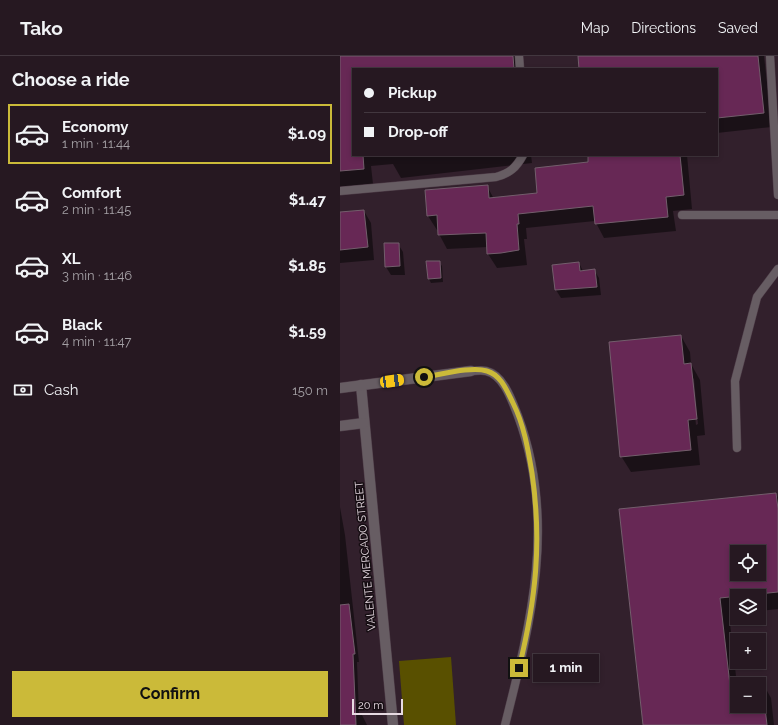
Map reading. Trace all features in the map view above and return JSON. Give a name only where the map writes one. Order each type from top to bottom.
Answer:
[{"type":"street","points":[[340,388],[471,370]]},
{"type":"street","name":"VALENTE MERCADO STREET","points":[[361,385],[393,725]]},
{"type":"street","points":[[340,426],[364,423]]},
{"type":"lane","points":[[519,56],[520,68]]},
{"type":"lane","points":[[770,56],[778,195]]},
{"type":"lane","points":[[340,191],[496,177],[509,173],[516,167],[522,156]]},
{"type":"lane","points":[[682,215],[778,216]]},
{"type":"lane","points":[[737,448],[735,380],[757,297],[778,269]]},
{"type":"lane","points":[[471,370],[486,371],[498,377],[507,390],[524,432],[536,499],[538,540],[535,585],[530,623],[505,725]]},
{"type":"shaded area","points":[[451,657],[456,725],[404,725],[399,661]]},
{"type":"building","points":[[340,56],[513,56],[514,68],[352,68],[352,156],[363,156],[364,169],[340,171]]},
{"type":"building","points":[[578,56],[758,56],[764,113],[718,118],[718,68],[579,68]]},
{"type":"building","points":[[588,156],[680,156],[684,195],[666,197],[668,217],[595,224],[593,206],[518,214],[519,224],[517,224],[519,250],[501,253],[487,254],[486,233],[438,235],[437,215],[427,216],[425,190],[488,185],[489,198],[537,193],[535,168],[588,162]]},
{"type":"building","points":[[364,210],[368,247],[340,250],[340,212]]},
{"type":"building","points":[[384,243],[399,243],[400,266],[385,267]]},
{"type":"building","points":[[426,261],[440,261],[441,278],[428,279]]},
{"type":"building","points":[[579,262],[580,271],[595,269],[597,287],[555,290],[552,265]]},
{"type":"building","points":[[681,335],[684,364],[691,363],[697,419],[688,420],[691,450],[620,457],[609,342]]},
{"type":"building","points":[[776,493],[778,509],[778,592],[766,593],[766,589],[730,589],[730,597],[720,598],[730,685],[730,713],[766,713],[767,725],[643,725],[619,509]]},
{"type":"building","points":[[349,604],[355,654],[353,654],[356,725],[340,725],[340,605]]},
{"type":"route","points":[[424,377],[471,370],[486,371],[498,377],[507,390],[524,432],[536,499],[538,540],[536,577],[530,623],[519,668]]}]
